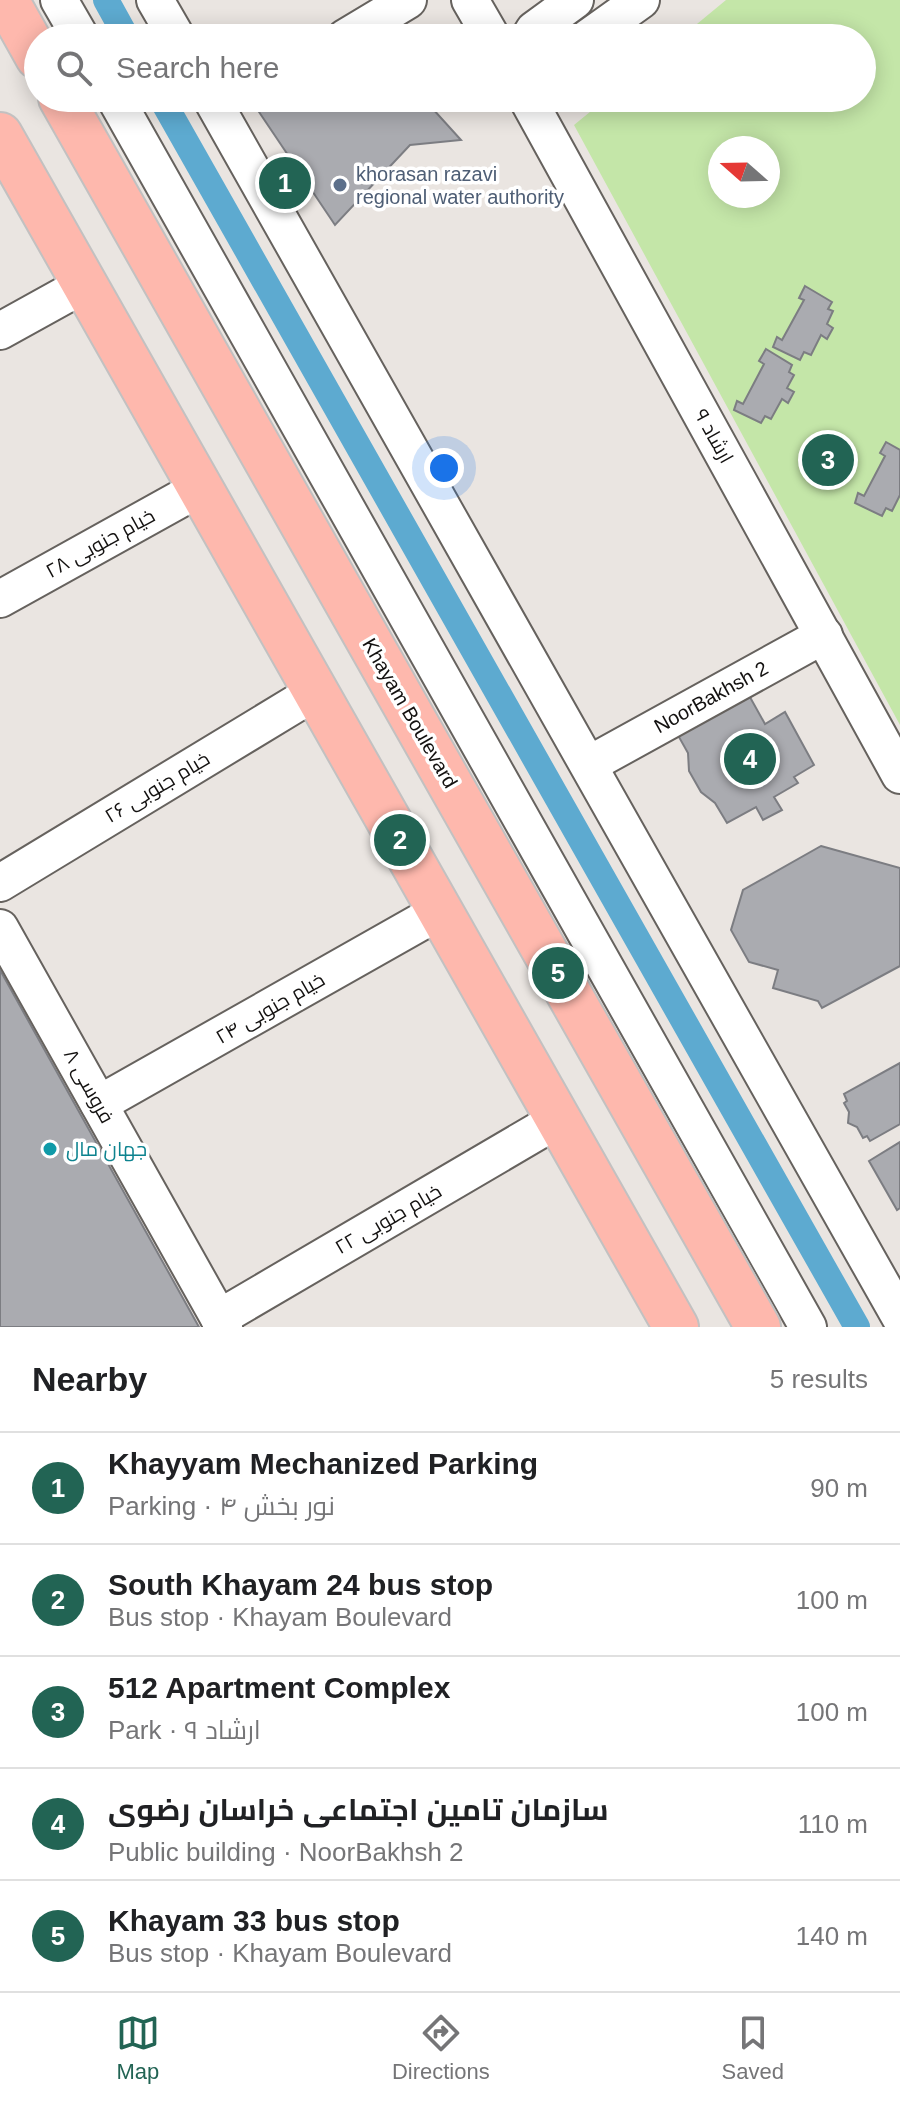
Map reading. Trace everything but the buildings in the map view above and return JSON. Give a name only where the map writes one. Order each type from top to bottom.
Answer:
[{"type":"main road","points":[[6,0],[24,32]]},
{"type":"main road","name":"Khayam Boulevard","points":[[69,112],[758,1327]]},
{"type":"main road","points":[[0,135],[675,1327]]},
{"type":"street","points":[[59,0],[73,24]]},
{"type":"street","points":[[155,0],[169,24]]},
{"type":"street","points":[[368,24],[408,0]]},
{"type":"street","points":[[470,0],[484,24]]},
{"type":"street","points":[[542,24],[575,0]]},
{"type":"street","points":[[608,24],[641,0]]},
{"type":"street","points":[[123,112],[808,1327]]},
{"type":"street","points":[[230,112],[900,1317]]},
{"type":"street","name":"ارشاد ۹","points":[[535,112],[900,775]]},
{"type":"street","points":[[0,331],[85,284]]},
{"type":"street","name":"خیام جنوبی ۲۸","points":[[0,599],[200,488]]},
{"type":"street","name":"NoorBakhsh 2","points":[[599,759],[824,635]]},
{"type":"street","name":"خیام جنوبی ۲۶","points":[[0,883],[315,692]]},
{"type":"street","name":"خیام جنوبی ۲۴","points":[[99,1104],[440,911]]},
{"type":"street","name":"فروسی ۸","points":[[0,928],[222,1322]]},
{"type":"street","name":"خیام جنوبی ۲۲","points":[[222,1322],[557,1120]]},
{"type":"green space","points":[[726,0],[900,0],[900,725],[574,125],[590,112],[876,112],[876,24],[697,24]]},
{"type":"waterway","points":[[106,0],[119,24]]},
{"type":"waterway","points":[[169,112],[857,1327]]},
{"type":"place","name":"Khayyam Mechanized Parking","points":[[285,183]]},
{"type":"place","name":"khorasan razavi regional water authority","points":[[340,185]]},
{"type":"place","name":"512 Apartment Complex","points":[[828,460]]},
{"type":"place","name":"سازمان تامین اجتماعی خراسان رضوی","points":[[750,759]]},
{"type":"place","name":"South Khayam 24 bus stop","points":[[400,840]]},
{"type":"place","name":"Khayam 33 bus stop","points":[[558,973]]},
{"type":"place","name":"جهان مال","points":[[50,1149]]}]
